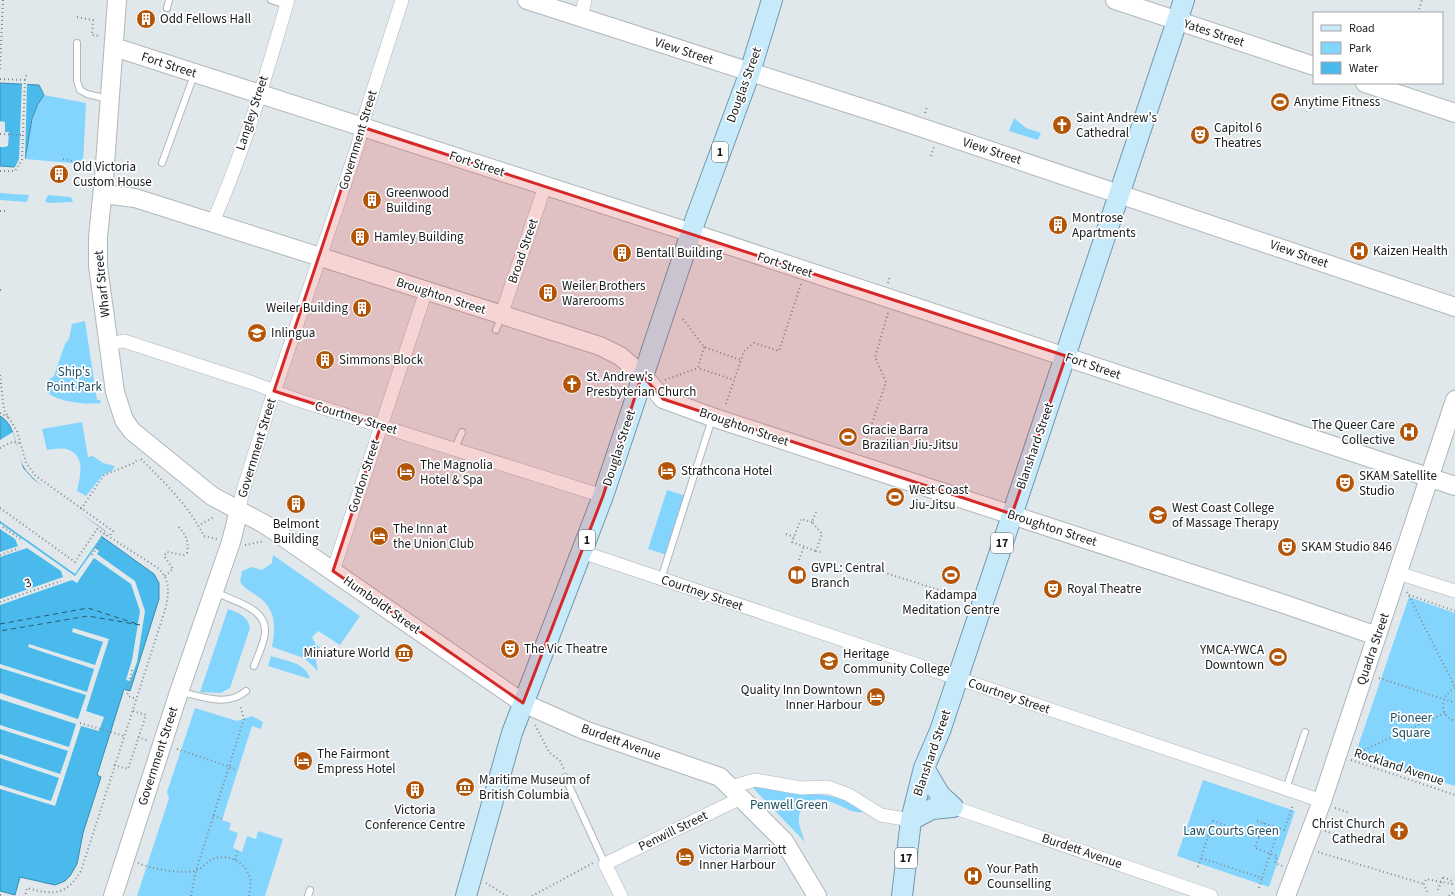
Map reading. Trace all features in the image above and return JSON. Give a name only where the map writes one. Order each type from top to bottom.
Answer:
[{"type":"main road","name":"Wharf Street","points":[[117,0],[108,42],[110,99],[103,194],[98,236],[98,266],[118,407],[124,420],[132,431],[212,496],[239,510]]},
{"type":"main road","name":"View Street","points":[[527,0],[1120,194],[1455,307]]},
{"type":"main road","name":"Douglas Street","points":[[468,887],[498,776],[523,703],[603,496],[642,375],[750,72],[772,0]]},
{"type":"main road","name":"Yates Street","points":[[1115,0],[1313,66]]},
{"type":"main road","name":"Blanshard Street","points":[[902,896],[911,820],[924,768],[940,731],[981,604],[1066,356],[1184,0]]},
{"type":"main road","name":"Fort Street","points":[[108,42],[194,73],[692,233],[1455,486]]},
{"type":"main road","points":[[1368,84],[1455,113]]},
{"type":"main road","name":"Broughton Street","points":[[103,194],[135,198],[212,224],[426,291],[499,323],[600,346],[620,356],[642,375],[663,399],[712,417],[1012,514],[1377,636]]},
{"type":"main road","name":"Quadra Street","points":[[1286,896],[1322,801],[1455,400]]},
{"type":"main road","name":"Humboldt Street","points":[[239,510],[266,525],[523,703]]},
{"type":"main road","name":"Government Street","points":[[113,896],[179,692],[231,542],[239,510]]},
{"type":"main road","name":"Burdett Avenue","points":[[523,703],[584,730],[731,788]]},
{"type":"main road","points":[[924,768],[940,794],[953,807]]},
{"type":"main road","points":[[731,788],[784,841],[817,896]]},
{"type":"main road","points":[[911,820],[932,809],[953,807]]},
{"type":"street","name":"Government Street","points":[[239,510],[242,494],[274,391],[358,145],[362,127],[402,0]]},
{"type":"street","points":[[581,17],[586,0]]},
{"type":"street","name":"Langley Street","points":[[212,224],[224,198],[260,93],[287,3]]},
{"type":"street","name":"Broad Street","points":[[499,323],[545,186]]},
{"type":"street","name":"Gordon Street","points":[[333,571],[426,291]]},
{"type":"street","name":"Courtney Street","points":[[109,344],[124,341],[274,391],[603,496]]},
{"type":"street","name":"Courtney Street","points":[[582,552],[1322,801]]},
{"type":"street","points":[[1398,573],[1455,591]]},
{"type":"street","points":[[731,788],[755,780],[801,788],[828,787],[849,795],[882,815],[911,820]]},
{"type":"street","name":"Penwill Street","points":[[604,861],[731,788]]},
{"type":"street","name":"Burdett Avenue","points":[[953,807],[1211,896]]},
{"type":"street","points":[[604,861],[621,896]]},
{"type":"lane","points":[[167,8],[170,0]]},
{"type":"lane","points":[[271,0],[287,3]]},
{"type":"lane","points":[[77,43],[78,81],[80,90],[82,93],[110,99]]},
{"type":"lane","points":[[162,163],[194,73]]},
{"type":"lane","points":[[661,579],[712,417]]},
{"type":"lane","points":[[455,448],[462,432]]},
{"type":"lane","points":[[214,590],[224,598],[251,608],[262,619],[265,632],[254,666]]},
{"type":"lane","points":[[179,692],[227,700],[238,698],[246,691]]},
{"type":"lane","points":[[1292,790],[1305,732]]},
{"type":"lane","points":[[565,777],[604,861]]},
{"type":"path","points":[[0,69],[3,0]]},
{"type":"path","points":[[1418,12],[1422,0]]},
{"type":"path","points":[[77,17],[93,20],[92,35],[108,42]]},
{"type":"path","points":[[0,171],[15,171],[22,160],[21,135],[25,80],[27,72]]},
{"type":"path","points":[[0,79],[25,80]]},
{"type":"path","points":[[925,114],[927,106]]},
{"type":"path","points":[[0,134],[21,135]]},
{"type":"path","points":[[931,156],[935,146]]},
{"type":"path","points":[[63,159],[82,163]]},
{"type":"path","points":[[0,211],[7,211]]},
{"type":"path","points":[[726,404],[744,351],[754,343],[778,351],[801,284]]},
{"type":"path","points":[[858,465],[886,382],[875,357],[888,313]]},
{"type":"path","points":[[683,319],[704,347],[741,360]]},
{"type":"path","points":[[698,368],[704,347]]},
{"type":"path","points":[[665,380],[698,368],[734,380]]},
{"type":"path","points":[[0,375],[4,410],[17,431],[26,463],[36,476],[113,531],[109,537]]},
{"type":"path","points":[[0,413],[9,417]]},
{"type":"path","points":[[0,448],[12,442],[20,443]]},
{"type":"path","points":[[81,509],[104,475],[134,463],[138,459]]},
{"type":"path","points":[[147,465],[169,487],[192,514],[204,536]]},
{"type":"path","points":[[0,508],[74,562],[97,529],[158,568],[165,576],[168,583],[168,596],[81,871],[70,886],[61,892],[51,894],[27,888],[25,896]]},
{"type":"path","points":[[812,522],[816,512]]},
{"type":"path","points":[[201,524],[214,518]]},
{"type":"path","points":[[816,551],[822,534],[812,522],[801,519],[792,542],[816,551],[821,552]]},
{"type":"path","points":[[165,576],[173,569],[164,556],[167,552],[187,553],[188,541],[177,525]]},
{"type":"path","points":[[3,526],[22,540]]},
{"type":"path","points":[[786,534],[794,537]]},
{"type":"path","points":[[92,555],[106,535]]},
{"type":"path","points":[[799,560],[804,546]]},
{"type":"path","points":[[0,555],[19,548]]},
{"type":"path","points":[[857,564],[981,604]]},
{"type":"path","points":[[1398,573],[1455,688],[1446,694],[1443,699],[1445,713],[1455,721]]},
{"type":"path","name":"3","points":[[0,602],[61,581]]},
{"type":"path","points":[[1409,595],[1455,610]]},
{"type":"path","points":[[132,670],[126,690],[128,696],[136,699]]},
{"type":"path","points":[[1364,673],[1455,703]]},
{"type":"path","points":[[191,896],[196,870],[244,719],[238,698]]},
{"type":"path","points":[[114,765],[128,769],[146,715],[133,710]]},
{"type":"path","points":[[1337,756],[1355,755],[1445,713]]},
{"type":"path","points":[[80,723],[124,736]]},
{"type":"path","points":[[535,726],[549,752],[560,761],[564,769],[565,777]]},
{"type":"path","points":[[138,737],[148,741]]},
{"type":"path","points":[[173,748],[230,766],[237,771]]},
{"type":"path","name":"Rockland Avenue","points":[[1337,756],[1455,795]]},
{"type":"path","points":[[1257,821],[1284,830],[1292,790]]},
{"type":"path","points":[[1341,811],[1350,813]]},
{"type":"path","points":[[213,816],[222,819]]},
{"type":"path","points":[[1198,867],[1213,821],[1259,836]]},
{"type":"path","points":[[1264,823],[1255,848],[1277,856],[1275,863],[1296,871]]},
{"type":"path","points":[[1259,888],[1279,828]]},
{"type":"path","points":[[1332,834],[1341,836]]},
{"type":"path","points":[[1304,848],[1424,884]]},
{"type":"path","points":[[235,860],[238,850]]},
{"type":"path","points":[[125,858],[158,870],[196,870],[214,858],[221,857],[235,860],[244,867],[250,877],[249,896]]},
{"type":"path","points":[[1201,858],[1262,878]]},
{"type":"path","points":[[532,896],[604,861]]},
{"type":"path","points":[[1427,892],[1424,884],[1426,879],[1441,882],[1450,884],[1452,883],[1443,876],[1441,882],[1438,890]]},
{"type":"path","points":[[468,887],[489,884],[507,896]]},
{"type":"path","points":[[1449,896],[1455,891]]},
{"type":"highlighted area","points":[[362,127],[1066,356],[1012,514],[663,399],[642,375],[603,496],[523,703],[333,571],[381,425],[274,391]]},
{"type":"green space","points":[[44,95],[86,103],[83,164],[25,159],[33,118]]},
{"type":"green space","points":[[1014,118],[1026,128],[1041,133],[1038,140],[1009,131]]},
{"type":"green space","points":[[0,193],[29,195],[27,202],[0,200]]},
{"type":"green space","points":[[48,195],[71,197],[73,202],[48,203],[45,201]]},
{"type":"green space","name":"Ship's Point Park","points":[[85,321],[97,400],[100,400],[101,403],[88,404],[72,402],[57,398],[50,395],[46,391],[47,381],[54,376],[65,344],[69,339],[72,324]]},
{"type":"green space","points":[[82,422],[88,457],[93,456],[103,463],[115,466],[112,471],[103,475],[86,496],[77,491],[80,474],[80,462],[78,457],[67,449],[58,448],[47,450],[42,429]]},
{"type":"green space","points":[[667,490],[686,496],[667,555],[648,549]]},
{"type":"green space","points":[[273,555],[360,616],[340,645],[318,631],[312,637],[316,645],[320,647],[316,661],[318,671],[304,658],[272,647],[274,621],[272,614],[266,603],[240,582],[242,571],[252,567],[262,570],[272,563]]},
{"type":"green space","name":"Pioneer Square","points":[[1409,597],[1455,613],[1455,786],[1355,755]]},
{"type":"green space","points":[[228,609],[245,618],[250,628],[230,688],[221,693],[200,692]]},
{"type":"green space","points":[[271,656],[300,666],[308,673],[310,679],[268,666]]},
{"type":"green space","points":[[195,708],[237,721],[252,716],[263,722],[261,729],[252,726],[222,820],[231,823],[229,830],[238,833],[233,848],[242,852],[247,836],[256,839],[258,831],[283,839],[265,896],[137,896],[169,798],[167,792]]},
{"type":"green space","name":"Law Courts Green","points":[[1203,780],[1295,811],[1269,887],[1177,856]]},
{"type":"green space","name":"Penwell Green","points":[[751,786],[830,796],[846,801],[863,812],[850,810],[835,803],[819,799],[811,801],[804,806],[799,815],[799,824],[805,842]]},
{"type":"water","points":[[0,83],[39,85],[44,95],[38,104],[32,119],[25,159],[14,167],[0,166]]},
{"type":"water","points":[[0,416],[6,420],[10,426],[21,462],[30,476],[62,501],[105,531],[101,536],[154,574],[159,583],[159,599],[130,691],[124,689],[97,775],[101,777],[83,833],[77,864],[70,876],[65,881],[55,885],[20,877],[15,895],[0,891]]},
{"type":"pier","points":[[22,82],[27,83],[25,161],[14,169],[19,159]]},
{"type":"pier","points":[[0,121],[5,122],[5,132],[9,132],[8,146],[4,147],[0,147]]},
{"type":"pier","points":[[13,432],[23,468],[33,479],[105,531],[75,574],[0,521],[0,440]]},
{"type":"pier","points":[[0,523],[75,576],[95,548],[99,551],[97,554],[135,581],[145,611],[137,662],[130,681],[126,680],[132,660],[140,611],[131,584],[94,558],[77,583],[72,580],[0,605],[0,599],[63,577],[61,571],[27,548],[0,557],[0,552],[18,546],[15,539],[0,529]]},
{"type":"pier","points":[[73,628],[109,639],[86,711],[104,717],[99,731],[81,726],[55,806],[0,789],[0,785],[51,801],[59,778],[0,758],[0,754],[60,774],[68,751],[0,729],[0,725],[69,747],[76,724],[0,699],[0,693],[78,719],[86,695],[0,668],[0,664],[87,692],[94,669],[28,647],[29,644],[95,665],[103,642],[72,632]]},
{"type":"ferry route","points":[[0,624],[88,608],[140,625],[88,616],[0,631]]},
{"type":"place","name":"Odd Fellows Hall","points":[[146,19]]},
{"type":"place","name":"Anytime Fitness","points":[[1280,102]]},
{"type":"place","name":"Saint Andrew's Cathedral","points":[[1062,125]]},
{"type":"place","name":"Capitol 6 Theatres","points":[[1200,135]]},
{"type":"place","name":"Old Victoria Custom House","points":[[59,174]]},
{"type":"place","name":"Greenwood Building","points":[[372,200]]},
{"type":"place","name":"Montrose Apartments","points":[[1058,225]]},
{"type":"place","name":"Hamley Building","points":[[360,237]]},
{"type":"place","name":"Kaizen Health","points":[[1359,251]]},
{"type":"place","name":"Bentall Building","points":[[622,253]]},
{"type":"place","name":"Weiler Brothers Warerooms","points":[[548,293]]},
{"type":"place","name":"Weiler Building","points":[[362,308]]},
{"type":"place","name":"Inlingua","points":[[257,333]]},
{"type":"place","name":"Simmons Block","points":[[325,360]]},
{"type":"place","name":"St. Andrew's Presbyterian Church","points":[[572,384]]},
{"type":"place","name":"The Queer Care Collective","points":[[1409,432]]},
{"type":"place","name":"Gracie Barra Brazilian Jiu-Jitsu","points":[[848,437]]},
{"type":"place","name":"Strathcona Hotel","points":[[667,471]]},
{"type":"place","name":"The Magnolia Hotel & Spa","points":[[406,472]]},
{"type":"place","name":"SKAM Satellite Studio","points":[[1345,483]]},
{"type":"place","name":"West Coast Jiu-Jitsu","points":[[895,497]]},
{"type":"place","name":"Belmont Building","points":[[296,504]]},
{"type":"place","name":"West Coast College of Massage Therapy","points":[[1158,515]]},
{"type":"place","name":"The Inn at the Union Club","points":[[379,536]]},
{"type":"place","name":"SKAM Studio 846","points":[[1287,547]]},
{"type":"place","name":"GVPL: Central Branch","points":[[797,575]]},
{"type":"place","name":"Kadampa Meditation Centre","points":[[951,575]]},
{"type":"place","name":"Royal Theatre","points":[[1053,589]]},
{"type":"place","name":"The Vic Theatre","points":[[510,649]]},
{"type":"place","name":"Miniature World","points":[[404,653]]},
{"type":"place","name":"YMCA-YWCA Downtown","points":[[1278,657]]},
{"type":"place","name":"Heritage Community College","points":[[829,661]]},
{"type":"place","name":"Quality Inn Downtown Inner Harbour","points":[[876,697]]},
{"type":"place","name":"The Fairmont Empress Hotel","points":[[303,761]]},
{"type":"place","name":"Maritime Museum of British Columbia","points":[[465,787]]},
{"type":"place","name":"Victoria Conference Centre","points":[[415,790]]},
{"type":"place","name":"Christ Church Cathedral","points":[[1399,831]]},
{"type":"place","name":"Victoria Marriott Inner Harbour","points":[[685,857]]},
{"type":"place","name":"Your Path Counselling","points":[[973,876]]}]
